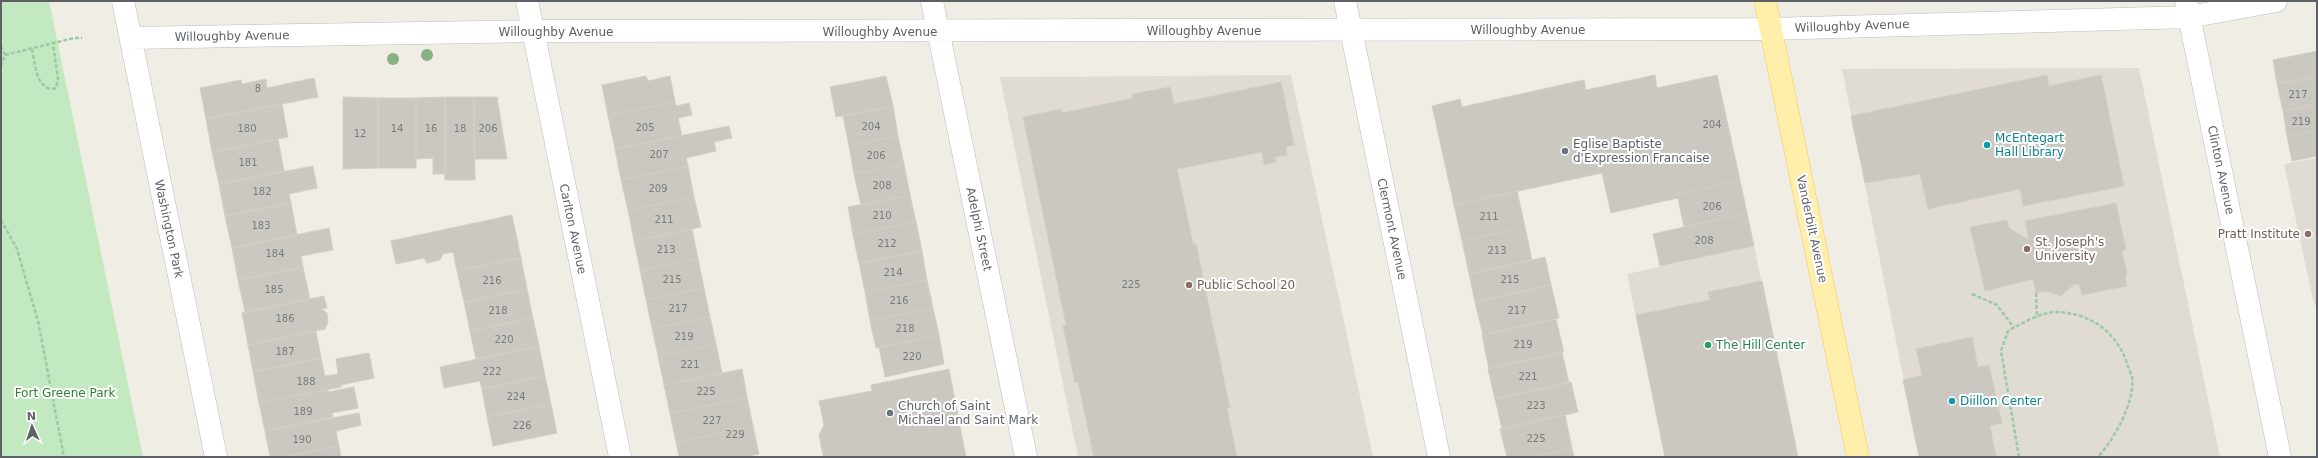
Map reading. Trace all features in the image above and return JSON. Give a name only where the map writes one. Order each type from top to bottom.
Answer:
[{"type":"main road","name":"Vanderbilt Avenue","points":[[1765,1],[1858,457]]},
{"type":"street","name":"Washington Park","points":[[123,1],[216,457]]},
{"type":"street","name":"Carlton Avenue","points":[[527,1],[620,457]]},
{"type":"street","name":"Adelphi Street","points":[[932,1],[1026,457]]},
{"type":"street","name":"Clermont Avenue","points":[[1345,1],[1439,457]]},
{"type":"street","name":"Willoughby Avenue","points":[[131,38],[533,32],[1770,29],[2188,9],[2276,1]]},
{"type":"street","name":"Clinton Avenue","points":[[2188,9],[2280,457]]},
{"type":"path","points":[[5,55],[82,38]]},
{"type":"path","points":[[32,49],[39,80],[45,86],[52,89],[56,88],[58,79],[52,44]]},
{"type":"path","points":[[1,46],[5,55],[1,66]]},
{"type":"path","points":[[1,220],[17,249],[38,321],[64,457]]},
{"type":"path","points":[[2036,293],[2037,318]]},
{"type":"path","points":[[1972,294],[1997,305],[2014,328]]},
{"type":"path","points":[[2019,457],[2001,351],[2008,331],[2027,320],[2057,312],[2083,317],[2110,332],[2122,350],[2132,378],[2127,410],[2109,445],[2098,457]]},
{"type":"shaded area","name":"St. Joseph's University","points":[[2139,68],[2220,457],[1919,457],[1842,69]]},
{"type":"shaded area","name":"Public School 20","points":[[1291,75],[1373,457],[1078,457],[1000,77]]},
{"type":"shaded area","name":"Pratt Institute","points":[[2317,158],[2317,305],[2314,305],[2284,164]]},
{"type":"shaded area","name":"The Hill Center","points":[[1754,246],[1798,457],[1665,457],[1627,274]]},
{"type":"green space","name":"Fort Greene Park","points":[[1,1],[49,1],[143,457],[1,457]]},
{"type":"building","points":[[2317,51],[2317,77],[2277,84],[2273,60]]},
{"type":"building","points":[[1655,75],[1657,88],[1717,75],[1740,180],[1677,194],[1678,198],[1611,213],[1602,173],[1454,205],[1432,106],[1460,99],[1462,107],[1584,80],[1586,90]]},
{"type":"building","name":"McEntegart Hall Library","points":[[2047,75],[2049,86],[2101,75],[2124,186],[2023,206],[2020,189],[1928,209],[1920,174],[1865,183],[1851,116]]},
{"type":"building","points":[[646,76],[648,81],[670,76],[675,102],[608,116],[602,85]]},
{"type":"building","points":[[886,76],[893,106],[836,117],[830,87]]},
{"type":"building","points":[[2317,77],[2317,104],[2283,111],[2277,84]]},
{"type":"building","points":[[314,78],[318,97],[206,119],[200,88],[241,80],[242,84],[266,79],[267,88]]},
{"type":"building","points":[[1281,82],[1294,145],[1286,147],[1287,155],[1275,157],[1276,162],[1264,165],[1262,152],[1177,169],[1193,244],[1196,243],[1230,408],[1227,408],[1237,457],[1094,457],[1078,382],[1075,383],[1063,326],[1066,325],[1023,117],[1061,109],[1062,113],[1133,98],[1132,94],[1170,87],[1174,104]]},
{"type":"building","points":[[343,97],[378,98],[378,168],[343,169]]},
{"type":"building","points":[[445,97],[445,174],[433,174],[433,158],[416,159],[416,98]]},
{"type":"building","points":[[445,97],[474,97],[475,180],[445,180]]},
{"type":"building","points":[[474,97],[497,97],[507,159],[474,159]]},
{"type":"building","points":[[378,98],[416,98],[416,168],[378,168]]},
{"type":"building","points":[[675,102],[676,106],[689,103],[692,115],[678,118],[682,136],[615,149],[608,116]]},
{"type":"building","points":[[282,104],[288,137],[212,152],[206,119]]},
{"type":"building","points":[[2317,104],[2317,131],[2287,136],[2283,111]]},
{"type":"building","points":[[893,106],[898,136],[849,146],[843,116]]},
{"type":"building","points":[[729,126],[732,138],[714,142],[716,151],[686,158],[688,166],[621,180],[615,149]]},
{"type":"building","points":[[2317,131],[2317,156],[2292,161],[2287,136]]},
{"type":"building","points":[[898,136],[904,164],[854,174],[849,146]]},
{"type":"building","points":[[278,139],[284,171],[219,184],[212,152]]},
{"type":"building","points":[[904,164],[910,195],[861,205],[854,174]]},
{"type":"building","points":[[313,166],[317,188],[289,194],[291,203],[225,216],[219,184]]},
{"type":"building","points":[[688,166],[694,197],[628,210],[621,180]]},
{"type":"building","points":[[1740,180],[1747,213],[1684,227],[1677,194]]},
{"type":"building","points":[[1517,191],[1525,227],[1462,241],[1454,205]]},
{"type":"building","points":[[910,195],[916,222],[853,235],[848,207]]},
{"type":"building","points":[[694,197],[701,227],[634,241],[628,210]]},
{"type":"building","points":[[291,203],[297,235],[232,248],[225,216]]},
{"type":"building","points":[[2116,203],[2126,250],[2122,251],[2127,274],[2125,275],[2127,286],[2082,295],[2079,284],[2073,285],[2061,296],[2046,291],[2036,293],[2033,279],[1985,291],[1970,227],[2007,220],[2009,228],[2029,240],[2025,221]]},
{"type":"building","points":[[1747,213],[1754,246],[1660,266],[1653,234]]},
{"type":"building","points":[[512,215],[521,258],[457,271],[453,252],[443,254],[440,260],[427,263],[424,258],[396,264],[391,241]]},
{"type":"building","points":[[916,222],[922,251],[859,263],[853,235]]},
{"type":"building","points":[[1525,227],[1532,260],[1469,274],[1462,241]]},
{"type":"building","points":[[329,228],[333,250],[301,256],[303,267],[238,280],[232,248]]},
{"type":"building","points":[[692,229],[698,258],[640,270],[634,241]]},
{"type":"building","points":[[922,251],[927,280],[865,292],[859,263]]},
{"type":"building","points":[[1545,257],[1551,285],[1475,302],[1469,274]]},
{"type":"building","points":[[521,258],[527,289],[464,302],[457,271]]},
{"type":"building","points":[[698,258],[704,288],[646,300],[640,270]]},
{"type":"building","points":[[303,267],[310,299],[245,312],[238,280]]},
{"type":"building","points":[[927,280],[933,308],[870,321],[865,292]]},
{"type":"building","name":"The Hill Center","points":[[1762,281],[1798,457],[1665,457],[1636,315],[1710,300],[1708,292]]},
{"type":"building","points":[[1551,285],[1559,318],[1483,335],[1475,302]]},
{"type":"building","points":[[704,288],[710,317],[652,328],[646,300]]},
{"type":"building","points":[[527,289],[533,318],[470,331],[464,302]]},
{"type":"building","points":[[324,296],[327,308],[321,309],[327,313],[328,322],[325,329],[248,345],[242,313]]},
{"type":"building","points":[[933,308],[939,335],[876,348],[870,321]]},
{"type":"building","points":[[710,317],[716,344],[658,356],[652,328]]},
{"type":"building","points":[[533,318],[539,346],[476,359],[470,331]]},
{"type":"building","points":[[1556,319],[1564,352],[1489,369],[1482,335]]},
{"type":"building","points":[[316,331],[321,358],[253,372],[248,345]]},
{"type":"building","points":[[939,335],[944,364],[885,377],[879,347]]},
{"type":"building","name":"Diillon Center","points":[[1972,337],[1978,367],[1989,365],[2002,423],[1990,426],[1996,457],[1919,457],[1903,380],[1922,375],[1916,349]]},
{"type":"building","points":[[716,344],[722,373],[664,385],[658,356]]},
{"type":"building","points":[[539,346],[545,376],[482,389],[480,381],[444,388],[440,367]]},
{"type":"building","points":[[1562,352],[1569,383],[1495,399],[1488,369]]},
{"type":"building","points":[[369,353],[374,378],[341,385],[341,387],[259,403],[253,372],[321,358],[325,376],[338,374],[336,359]]},
{"type":"building","points":[[742,369],[747,397],[670,414],[664,385]]},
{"type":"building","name":"Church of Saint Michael and Saint Mark","points":[[949,369],[966,457],[826,457],[823,455],[819,435],[824,425],[819,401],[872,391],[871,385]]},
{"type":"building","points":[[545,376],[551,404],[487,417],[482,389]]},
{"type":"building","points":[[1571,382],[1578,412],[1502,429],[1495,399]]},
{"type":"building","points":[[354,387],[358,408],[332,413],[333,417],[265,431],[259,403],[328,389],[328,392]]},
{"type":"building","points":[[747,397],[753,426],[676,442],[670,414]]},
{"type":"building","points":[[551,404],[557,433],[493,446],[487,417]]},
{"type":"building","points":[[359,413],[361,425],[336,431],[339,446],[284,457],[270,457],[265,431]]},
{"type":"building","points":[[1565,415],[1572,448],[1530,457],[1507,457],[1500,429]]},
{"type":"building","points":[[753,426],[759,454],[744,457],[679,457],[676,442]]},
{"type":"building","points":[[339,446],[341,457],[284,457]]},
{"type":"building","points":[[1572,448],[1574,457],[1530,457]]},
{"type":"place","name":"McEntegart Hall Library","points":[[1987,145]]},
{"type":"place","name":"Eglise Baptiste d'Expression Francaise","points":[[1565,151]]},
{"type":"place","name":"Pratt Institute","points":[[2308,234]]},
{"type":"place","name":"St. Joseph's University","points":[[2027,249]]},
{"type":"place","name":"Public School 20","points":[[1189,285]]},
{"type":"place","name":"The Hill Center","points":[[1708,345]]},
{"type":"place","name":"Diillon Center","points":[[1952,401]]},
{"type":"place","name":"Church of Saint Michael and Saint Mark","points":[[890,413]]}]
